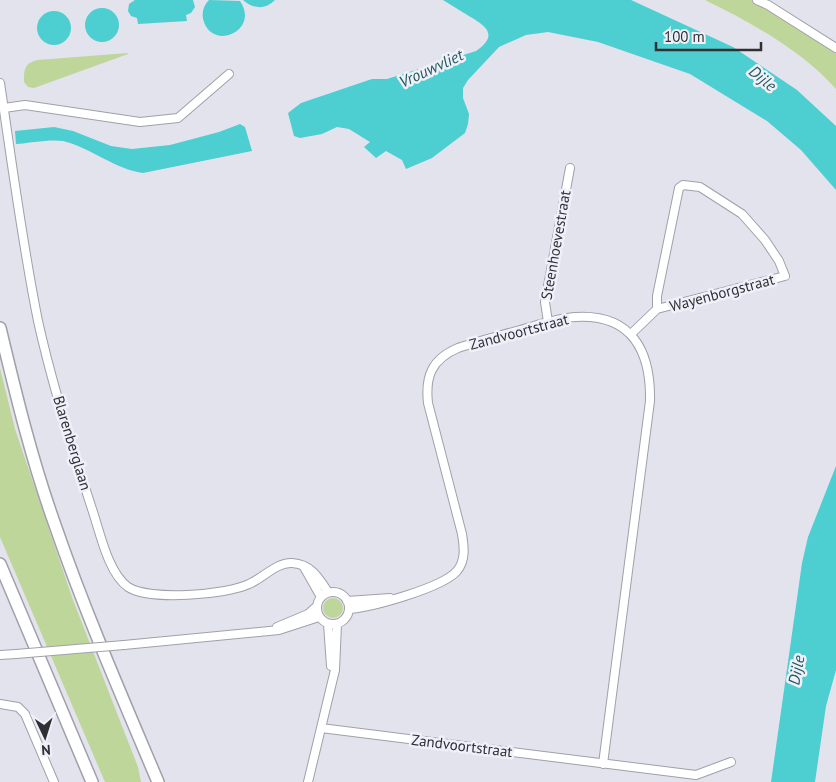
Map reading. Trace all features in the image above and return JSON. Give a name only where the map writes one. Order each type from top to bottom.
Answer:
[{"type":"highway","points":[[0,328],[20,413],[54,525],[92,626],[158,782]]},
{"type":"highway","points":[[0,564],[92,782]]},
{"type":"street","points":[[757,0],[836,48]]},
{"type":"street","points":[[4,108],[25,105],[140,122],[178,118],[230,74]]},
{"type":"street","name":"Blarenberglaan","points":[[0,83],[20,221],[40,327],[72,446],[116,576],[130,588],[143,594],[204,594],[238,589],[286,563],[304,566]]},
{"type":"street","name":"Steenhoevestraat","points":[[548,322],[545,302],[570,168]]},
{"type":"street","name":"Wayenborgstraat","points":[[631,334],[657,309],[785,276],[779,261],[765,240],[742,214],[716,195],[700,187],[683,185],[679,188],[657,296],[657,309]]},
{"type":"street","name":"Zandvoortstraat","points":[[348,605],[394,598],[427,588],[449,578],[457,571],[462,561],[464,549],[462,534],[428,403],[427,389],[432,368],[443,356],[458,348],[548,322],[576,317],[601,319],[616,324],[631,334],[640,346],[646,360],[650,382],[650,401],[603,764]]},
{"type":"street","points":[[304,566],[310,568],[316,574],[328,592]]},
{"type":"street","points":[[304,566],[321,597]]},
{"type":"street","points":[[264,632],[308,614],[316,607],[321,597],[328,592],[341,594],[348,605],[346,618],[337,624],[328,624],[319,618],[316,607]]},
{"type":"street","points":[[0,656],[264,632],[279,630],[319,618]]},
{"type":"street","points":[[328,624],[330,633],[331,681]]},
{"type":"street","points":[[308,782],[336,662],[337,624]]},
{"type":"street","points":[[0,704],[18,707],[24,714],[54,782]]},
{"type":"street","name":"Zandvoortstraat","points":[[321,728],[696,775],[731,762]]},
{"type":"green space","points":[[705,0],[752,0],[760,3],[836,51],[836,89],[808,62],[775,38]]},
{"type":"green space","points":[[128,53],[34,88],[28,87],[24,82],[26,67],[38,60]]},
{"type":"green space","points":[[0,368],[15,429],[73,600],[138,767],[141,782],[105,782],[0,537]]},
{"type":"green space","points":[[333,598],[340,601],[343,608],[340,615],[333,618],[326,615],[323,608],[326,601]]},
{"type":"water","points":[[135,0],[193,0],[195,7],[191,13],[186,15],[187,21],[138,24],[137,18],[131,16],[128,11],[129,4]]},
{"type":"water","points":[[209,0],[240,1],[245,11],[244,21],[240,28],[225,36],[209,31],[204,22],[203,13],[204,7]]},
{"type":"water","points":[[243,0],[275,0],[263,7],[255,7]]},
{"type":"water","points":[[443,0],[631,0],[733,47],[797,90],[836,126],[836,190],[801,150],[767,121],[690,74],[598,42],[548,32],[526,35],[499,47],[468,80],[463,88],[463,98],[469,114],[465,133],[432,158],[406,169],[402,160],[386,151],[376,158],[364,147],[370,142],[349,129],[337,127],[322,134],[300,138],[294,136],[288,113],[301,103],[372,79],[387,79],[476,51],[484,45],[488,39],[487,29]]},
{"type":"water","points":[[102,8],[109,9],[114,13],[118,18],[118,32],[114,37],[109,41],[102,42],[95,41],[90,37],[86,32],[85,25],[86,18],[90,13],[95,9]]},
{"type":"water","points":[[54,11],[61,12],[66,16],[70,21],[70,35],[66,40],[61,44],[54,45],[47,44],[42,40],[38,35],[37,28],[38,21],[42,16],[47,12]]},
{"type":"water","points":[[240,124],[245,127],[252,151],[143,173],[122,167],[84,148],[63,141],[16,144],[15,131],[54,127],[73,131],[111,146],[132,149],[170,145],[219,132]]},
{"type":"water","name":"Dijle","points":[[836,466],[836,670],[826,706],[815,782],[771,782],[802,563],[808,537]]},
{"type":"water label","name":"Vrouwvliet","points":[[431,68]]}]
